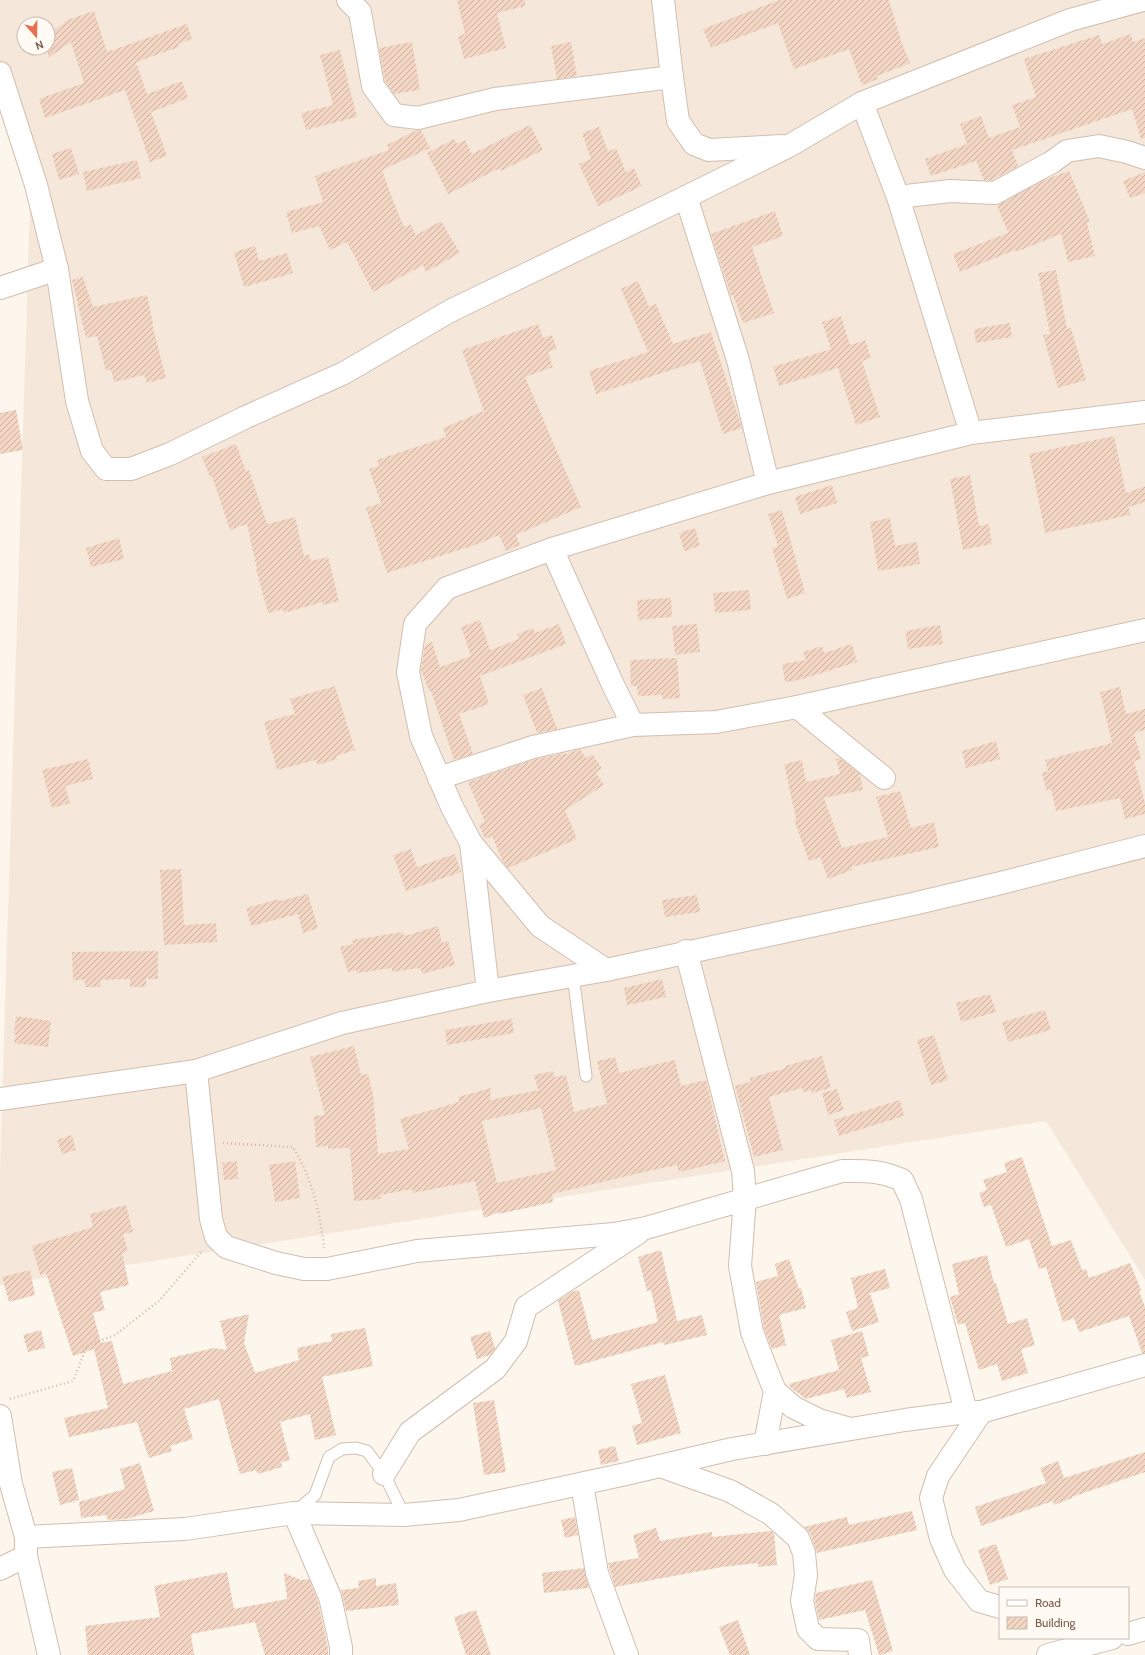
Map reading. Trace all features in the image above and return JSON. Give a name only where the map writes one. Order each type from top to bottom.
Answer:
[{"type":"street","points":[[348,0],[360,12],[373,86],[394,115],[418,118],[495,99],[672,77]]},
{"type":"street","points":[[663,0],[678,121],[694,144],[709,150],[789,146]]},
{"type":"street","points":[[0,73],[36,185],[58,269],[77,400],[92,451],[106,469],[131,469],[170,454],[246,417],[344,373],[450,311],[686,198],[789,146],[862,103],[1070,20],[1143,0]]},
{"type":"street","points":[[862,103],[898,197],[971,433]]},
{"type":"street","points":[[898,197],[950,191],[995,193],[1052,162],[1067,151],[1099,146],[1127,152],[1145,158]]},
{"type":"street","points":[[686,198],[738,360],[768,483]]},
{"type":"street","points":[[0,288],[58,269]]},
{"type":"street","points":[[606,970],[540,926],[471,843],[439,778],[421,736],[408,672],[415,624],[448,588],[552,549],[768,483],[971,433],[1145,412]]},
{"type":"street","points":[[552,549],[613,685],[633,725]]},
{"type":"street","points":[[439,778],[533,746],[633,725],[716,722],[797,706],[1145,630]]},
{"type":"street","points":[[797,706],[884,778]]},
{"type":"street","points":[[471,843],[488,991]]},
{"type":"street","points":[[0,1099],[196,1071],[342,1023],[488,991],[606,970],[928,900],[1145,846]]},
{"type":"street","points":[[686,952],[743,1171],[745,1198],[740,1266],[752,1332],[776,1391],[793,1407],[819,1420],[850,1429]]},
{"type":"street","points":[[196,1071],[211,1219],[216,1236],[226,1246],[276,1263],[304,1269],[327,1269],[417,1251],[614,1234],[646,1228],[842,1171],[874,1171],[889,1174],[902,1180],[911,1199],[973,1412],[938,1476],[931,1498],[941,1539],[955,1570],[979,1601],[999,1607]]},
{"type":"street","points":[[384,1474],[410,1432],[495,1369],[516,1341],[526,1307],[646,1228]]},
{"type":"street","points":[[0,1569],[26,1547],[185,1529],[294,1513],[404,1515],[459,1510],[582,1484],[732,1449],[850,1429],[973,1412],[1145,1365]]},
{"type":"street","points":[[765,1444],[776,1391]]},
{"type":"street","points":[[4,1408],[12,1484],[49,1655]]},
{"type":"street","points":[[660,1466],[730,1491],[771,1514],[798,1538],[804,1553],[806,1575],[802,1601],[808,1629],[818,1639],[858,1640],[860,1655]]},
{"type":"street","points":[[582,1484],[597,1573],[627,1655]]},
{"type":"street","points":[[294,1513],[330,1597],[341,1647],[341,1655]]},
{"type":"street","points":[[1129,1634],[1145,1629]]},
{"type":"lane","points":[[573,975],[586,1076]]},
{"type":"lane","points":[[294,1513],[315,1495],[330,1457],[342,1449],[356,1448],[367,1451],[384,1474],[404,1515]]},
{"type":"path","points":[[203,1141],[293,1147],[304,1166],[320,1216],[327,1269]]},
{"type":"path","points":[[4,1408],[73,1381],[87,1346],[115,1335],[159,1301],[188,1266],[216,1236]]},
{"type":"shaded area","points":[[0,0],[1145,0],[1145,1280],[1046,1121],[0,1285],[0,1169],[31,171],[0,73]]},
{"type":"building","points":[[457,0],[525,0],[525,6],[497,13],[506,48],[464,59],[458,36],[465,34]]},
{"type":"building","points":[[779,0],[889,0],[901,41],[910,63],[877,76],[878,79],[862,85],[849,49],[794,69],[778,23],[711,48],[703,29]]},
{"type":"building","points":[[94,11],[107,52],[187,24],[192,39],[178,44],[179,47],[136,62],[147,94],[182,81],[188,98],[151,112],[167,156],[150,162],[125,90],[45,118],[39,99],[84,83],[71,42],[56,52],[56,29],[70,19]]},
{"type":"building","points":[[1131,34],[1133,42],[1145,38],[1145,138],[1141,139],[1132,109],[1012,150],[1018,166],[992,180],[984,180],[976,161],[931,176],[925,159],[967,144],[960,124],[981,116],[989,138],[1020,127],[1012,105],[1036,97],[1024,59],[1099,35],[1102,44]]},
{"type":"building","points":[[412,42],[420,90],[394,94],[385,81],[379,48]]},
{"type":"building","points":[[571,42],[577,76],[557,79],[551,46]]},
{"type":"building","points":[[340,50],[357,117],[306,130],[301,113],[333,105],[320,55]]},
{"type":"building","points":[[530,125],[543,150],[501,171],[500,168],[448,194],[427,153],[454,139],[457,144],[465,140],[472,154]]},
{"type":"building","points":[[599,127],[608,152],[616,148],[626,172],[634,168],[642,186],[598,206],[579,164],[591,159],[582,133]]},
{"type":"building","points":[[417,130],[421,130],[430,148],[382,170],[404,227],[410,224],[416,235],[441,221],[460,253],[426,272],[423,265],[373,292],[347,242],[330,250],[319,226],[292,233],[286,212],[323,202],[315,176],[389,150],[387,145]]},
{"type":"building","points":[[71,148],[79,174],[59,180],[52,154]]},
{"type":"building","points":[[137,160],[141,178],[87,191],[83,172]]},
{"type":"building","points":[[1069,171],[1090,222],[1087,223],[1095,256],[1068,262],[1061,234],[1016,252],[1015,250],[960,272],[953,254],[1008,233],[997,205],[1046,179]]},
{"type":"building","points":[[1145,172],[1145,193],[1130,198],[1123,181]]},
{"type":"building","points":[[775,211],[783,236],[752,247],[774,313],[743,323],[733,295],[731,295],[711,234]]},
{"type":"building","points":[[255,246],[259,261],[287,253],[293,273],[244,287],[234,252]]},
{"type":"building","points":[[1056,270],[1067,329],[1071,328],[1086,380],[1058,388],[1043,335],[1050,334],[1038,273]]},
{"type":"building","points":[[83,277],[93,307],[147,295],[152,324],[166,378],[147,383],[144,375],[114,382],[111,370],[106,371],[97,336],[86,338],[72,280]]},
{"type":"building","points":[[638,281],[649,307],[656,304],[673,344],[711,332],[742,428],[723,434],[700,361],[596,394],[589,371],[648,352],[621,289]]},
{"type":"building","points":[[841,316],[850,345],[865,340],[871,358],[862,361],[880,417],[856,425],[838,368],[779,386],[773,367],[831,349],[822,322]]},
{"type":"building","points":[[1010,323],[1012,337],[976,343],[974,329]]},
{"type":"building","points":[[538,324],[543,338],[552,335],[557,349],[548,352],[553,367],[525,377],[581,507],[516,535],[520,545],[506,551],[499,535],[478,544],[387,573],[366,508],[381,503],[369,469],[379,466],[377,460],[446,437],[443,428],[484,411],[462,350]]},
{"type":"building","points":[[16,410],[23,450],[0,454],[0,413]]},
{"type":"building","points":[[1114,436],[1126,493],[1145,486],[1145,502],[1129,507],[1130,515],[1045,533],[1029,454]]},
{"type":"building","points":[[236,444],[246,471],[249,470],[267,524],[295,517],[304,556],[309,554],[311,561],[328,557],[339,601],[323,605],[323,602],[284,613],[283,609],[268,613],[256,569],[247,524],[230,530],[212,476],[210,477],[202,457]]},
{"type":"building","points":[[970,475],[979,526],[989,524],[992,544],[963,550],[950,479]]},
{"type":"building","points":[[832,485],[837,503],[800,514],[795,497]]},
{"type":"building","points":[[782,510],[805,593],[787,599],[772,548],[778,546],[768,514]]},
{"type":"building","points":[[890,518],[895,546],[917,542],[920,564],[878,571],[870,522]]},
{"type":"building","points":[[695,528],[700,546],[684,551],[679,533]]},
{"type":"building","points":[[119,538],[124,559],[91,567],[86,548]]},
{"type":"building","points":[[749,590],[751,610],[715,613],[713,593]]},
{"type":"building","points":[[671,598],[672,617],[638,620],[637,600]]},
{"type":"building","points":[[480,620],[490,650],[519,639],[517,634],[533,628],[535,633],[559,624],[566,644],[480,676],[489,704],[459,714],[473,754],[454,760],[431,691],[429,691],[421,670],[425,645],[432,642],[440,667],[471,656],[461,627]]},
{"type":"building","points":[[697,624],[700,652],[675,655],[672,626]]},
{"type":"building","points":[[940,625],[943,644],[908,649],[905,631]]},
{"type":"building","points":[[852,644],[857,662],[799,680],[785,682],[782,664],[806,660],[803,652],[822,646],[824,653]]},
{"type":"building","points":[[677,658],[680,698],[663,699],[662,695],[638,696],[637,686],[631,686],[630,660]]},
{"type":"building","points":[[335,686],[355,750],[336,756],[337,759],[317,765],[316,760],[277,770],[264,722],[295,714],[290,699]]},
{"type":"building","points":[[1120,687],[1126,714],[1145,709],[1145,730],[1134,733],[1141,759],[1134,761],[1145,803],[1145,814],[1125,819],[1120,798],[1056,811],[1051,789],[1046,790],[1042,773],[1048,771],[1045,760],[1112,743],[1100,692]]},
{"type":"building","points":[[542,688],[557,729],[537,733],[523,695]]},
{"type":"building","points":[[996,741],[1000,759],[966,768],[962,751]]},
{"type":"building","points":[[580,749],[586,758],[592,754],[602,768],[596,773],[604,785],[565,810],[577,839],[508,868],[503,862],[492,836],[485,839],[479,825],[485,822],[468,782],[536,759],[566,754]]},
{"type":"building","points":[[840,758],[860,774],[863,790],[824,798],[842,848],[888,837],[876,797],[900,791],[911,828],[934,822],[939,847],[851,867],[852,870],[828,879],[820,857],[809,861],[794,820],[796,819],[784,764],[802,760],[806,782],[840,774],[836,759]]},
{"type":"building","points":[[88,759],[93,779],[65,786],[70,803],[52,808],[42,770]]},
{"type":"building","points":[[411,849],[417,867],[455,854],[461,872],[406,891],[393,855]]},
{"type":"building","points":[[181,869],[184,925],[216,923],[217,942],[164,945],[160,870]]},
{"type":"building","points":[[308,894],[318,928],[303,933],[298,914],[251,926],[246,908],[279,899],[280,901]]},
{"type":"building","points":[[697,895],[700,912],[665,917],[662,900]]},
{"type":"building","points":[[438,926],[442,943],[448,941],[455,965],[422,974],[420,968],[392,972],[392,968],[357,973],[356,970],[348,972],[340,947],[353,944],[352,940],[403,932],[404,936]]},
{"type":"building","points":[[158,951],[158,979],[146,979],[146,987],[130,987],[130,979],[101,980],[100,987],[85,987],[85,980],[73,980],[72,952]]},
{"type":"building","points":[[662,979],[666,997],[627,1005],[624,988]]},
{"type":"building","points":[[990,994],[996,1012],[961,1022],[956,1003]]},
{"type":"building","points":[[1045,1010],[1051,1030],[1008,1042],[1002,1022]]},
{"type":"building","points":[[16,1016],[51,1021],[48,1047],[14,1043],[16,1035],[14,1034]]},
{"type":"building","points":[[512,1019],[514,1033],[447,1045],[445,1030]]},
{"type":"building","points":[[934,1035],[948,1080],[931,1085],[917,1040]]},
{"type":"building","points":[[354,1046],[361,1075],[368,1074],[373,1094],[378,1154],[409,1149],[400,1119],[459,1102],[458,1097],[491,1088],[490,1100],[538,1090],[534,1075],[553,1071],[554,1077],[566,1075],[574,1112],[607,1104],[597,1061],[615,1057],[619,1073],[675,1060],[681,1086],[706,1080],[725,1161],[679,1172],[677,1165],[648,1171],[552,1194],[553,1202],[499,1214],[499,1212],[484,1218],[475,1181],[413,1193],[412,1189],[380,1195],[381,1199],[354,1201],[350,1148],[328,1149],[328,1146],[316,1147],[314,1116],[325,1115],[310,1057]],"holes":[[[541,1108],[556,1170],[497,1183],[482,1121]]]},
{"type":"building","points":[[822,1056],[831,1088],[812,1093],[811,1090],[803,1092],[802,1088],[769,1097],[783,1150],[754,1157],[735,1086],[750,1082],[750,1078],[786,1068],[785,1066]]},
{"type":"building","points":[[837,1089],[844,1110],[828,1115],[822,1093]]},
{"type":"building","points":[[900,1100],[904,1116],[839,1136],[834,1120]]},
{"type":"building","points":[[72,1135],[76,1150],[62,1154],[57,1140]]},
{"type":"building","points":[[1022,1157],[1052,1246],[1071,1240],[1082,1270],[1086,1269],[1089,1278],[1130,1263],[1141,1290],[1139,1291],[1145,1307],[1145,1353],[1142,1353],[1129,1316],[1079,1332],[1074,1318],[1063,1322],[1046,1267],[1039,1269],[1029,1239],[1006,1247],[991,1205],[984,1207],[979,1193],[987,1190],[983,1180],[1007,1172],[1004,1163]]},
{"type":"building","points":[[237,1161],[238,1179],[224,1180],[222,1163]]},
{"type":"building","points":[[295,1161],[300,1198],[275,1202],[269,1165]]},
{"type":"building","points":[[126,1205],[133,1232],[123,1234],[128,1251],[122,1253],[129,1285],[100,1292],[105,1310],[93,1313],[101,1343],[112,1341],[123,1384],[172,1371],[170,1358],[214,1348],[227,1350],[220,1321],[249,1314],[244,1343],[255,1373],[299,1360],[297,1348],[332,1341],[331,1334],[365,1328],[373,1366],[322,1377],[336,1435],[315,1440],[310,1414],[280,1422],[290,1460],[281,1462],[282,1467],[258,1474],[256,1470],[240,1474],[219,1399],[184,1409],[193,1439],[170,1446],[172,1451],[149,1458],[137,1422],[69,1437],[64,1418],[108,1408],[94,1349],[73,1356],[46,1273],[40,1275],[32,1246],[93,1227],[90,1214]]},
{"type":"building","points":[[661,1250],[677,1321],[702,1315],[707,1335],[664,1345],[663,1342],[575,1366],[558,1301],[571,1292],[579,1290],[592,1340],[658,1322],[651,1290],[647,1291],[638,1257]]},
{"type":"building","points":[[987,1255],[994,1283],[996,1283],[1008,1324],[1027,1318],[1035,1345],[1021,1349],[1028,1373],[1002,1381],[997,1364],[979,1370],[965,1323],[958,1325],[950,1297],[959,1294],[952,1264]]},
{"type":"building","points":[[789,1259],[799,1289],[801,1288],[806,1308],[779,1315],[786,1345],[772,1349],[764,1329],[756,1282],[778,1276],[775,1264]]},
{"type":"building","points":[[885,1269],[890,1288],[870,1293],[879,1322],[852,1331],[846,1312],[858,1308],[851,1278]]},
{"type":"building","points":[[30,1270],[35,1295],[9,1302],[2,1277]]},
{"type":"building","points":[[41,1330],[45,1348],[28,1352],[23,1335]]},
{"type":"building","points":[[490,1331],[495,1349],[490,1355],[477,1359],[470,1337]]},
{"type":"building","points":[[862,1331],[869,1356],[861,1358],[871,1392],[847,1398],[844,1389],[806,1399],[790,1387],[789,1384],[839,1370],[831,1340]]},
{"type":"building","points":[[665,1375],[681,1433],[637,1445],[632,1426],[642,1423],[631,1384]]},
{"type":"building","points":[[494,1400],[506,1472],[484,1475],[473,1403]]},
{"type":"building","points":[[615,1446],[619,1461],[601,1465],[598,1450]]},
{"type":"building","points":[[1145,1452],[1145,1472],[1072,1497],[1054,1505],[1053,1501],[981,1526],[975,1507],[1046,1483],[1040,1468],[1058,1461],[1064,1478]]},
{"type":"building","points":[[140,1463],[154,1511],[126,1519],[108,1520],[106,1515],[81,1518],[79,1502],[125,1489],[120,1469]]},
{"type":"building","points":[[72,1468],[79,1500],[60,1505],[52,1472]]},
{"type":"building","points":[[912,1511],[917,1530],[817,1553],[810,1533],[804,1527],[847,1517],[849,1525]]},
{"type":"building","points":[[575,1517],[578,1535],[565,1538],[561,1520]]},
{"type":"building","points":[[656,1528],[660,1541],[712,1532],[712,1537],[771,1531],[774,1533],[777,1565],[758,1567],[758,1563],[722,1567],[615,1587],[608,1563],[639,1558],[633,1535]]},
{"type":"building","points":[[996,1544],[1008,1579],[990,1585],[978,1550]]},
{"type":"building","points":[[584,1568],[589,1588],[544,1593],[542,1573]]},
{"type":"building","points":[[227,1572],[234,1609],[287,1599],[284,1573],[301,1580],[309,1579],[318,1601],[328,1648],[328,1655],[265,1655],[255,1622],[191,1634],[194,1655],[88,1655],[85,1626],[160,1617],[154,1586]]},
{"type":"building","points":[[376,1578],[376,1586],[396,1583],[399,1605],[346,1611],[341,1590],[359,1588],[358,1581]]},
{"type":"building","points":[[872,1580],[893,1651],[881,1655],[879,1655],[865,1610],[819,1620],[815,1601],[816,1593]]},
{"type":"building","points":[[476,1610],[491,1655],[466,1655],[454,1617]]},
{"type":"building","points":[[738,1620],[750,1655],[730,1655],[719,1627]]}]
